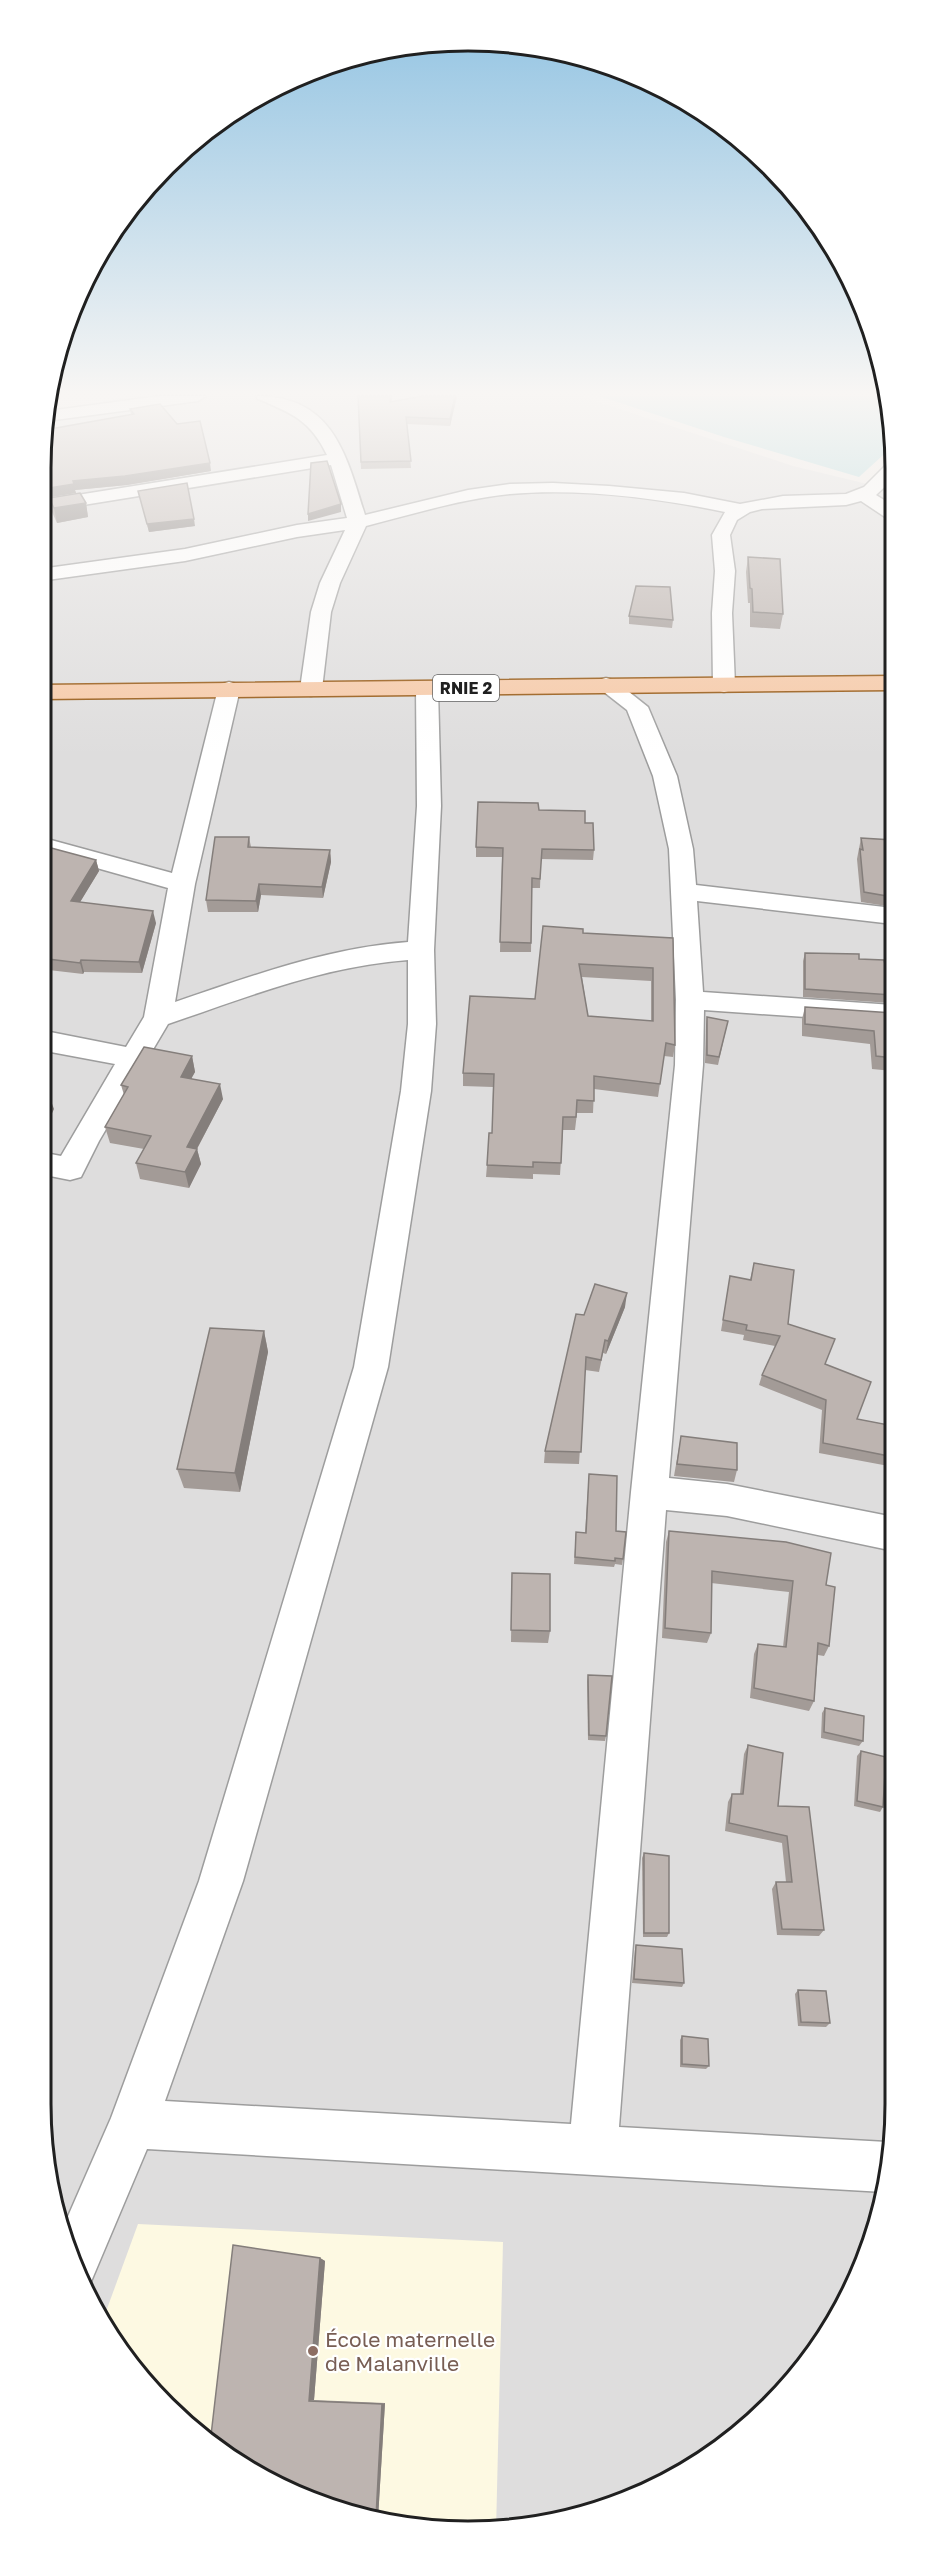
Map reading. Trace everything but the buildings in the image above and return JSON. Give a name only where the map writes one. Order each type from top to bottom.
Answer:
[{"type":"main road","name":"RNIE 2","points":[[51,692],[885,683]]},
{"type":"street","points":[[311,689],[321,612],[330,583],[358,522],[356,516]]},
{"type":"street","points":[[51,573],[185,555],[297,531],[382,516]]},
{"type":"street","points":[[724,685],[722,603],[725,570],[722,530],[730,516]]},
{"type":"street","points":[[593,2150],[671,1275],[688,1065],[690,1000],[681,849],[664,776],[637,707],[606,686]]},
{"type":"street","points":[[51,1165],[69,1169],[158,1017],[182,884],[229,689]]},
{"type":"street","points":[[78,2252],[133,2124],[221,1881],[370,1367],[390,1260],[416,1091],[422,1024],[421,950],[429,806],[427,689]]},
{"type":"street","points":[[51,847],[182,884]]},
{"type":"street","points":[[685,892],[762,900],[810,909],[885,915]]},
{"type":"street","points":[[158,1017],[310,966],[380,953],[421,950]]},
{"type":"street","points":[[690,1000],[885,1013]]},
{"type":"street","points":[[51,1042],[132,1058]]},
{"type":"street","points":[[650,1492],[727,1500],[885,1532]]},
{"type":"street","points":[[133,2124],[880,2167]]},
{"type":"shaded area","points":[[51,516],[885,516],[885,2104],[881,2158],[871,2212],[842,2288],[815,2336],[782,2379],[763,2399],[743,2418],[700,2451],[652,2478],[576,2507],[522,2517],[468,2521],[387,2513],[334,2499],[259,2465],[236,2451],[193,2418],[154,2379],[121,2336],[83,2264],[65,2212],[55,2158],[51,2104]]},
{"type":"shaded area","name":"École maternelle de Malanville","points":[[138,2224],[503,2242],[496,2520],[441,2520],[360,2507],[308,2489],[259,2465],[214,2435],[173,2399],[137,2358],[106,2311]]},
{"type":"place","name":"École maternelle de Malanville","points":[[313,2351]]}]
